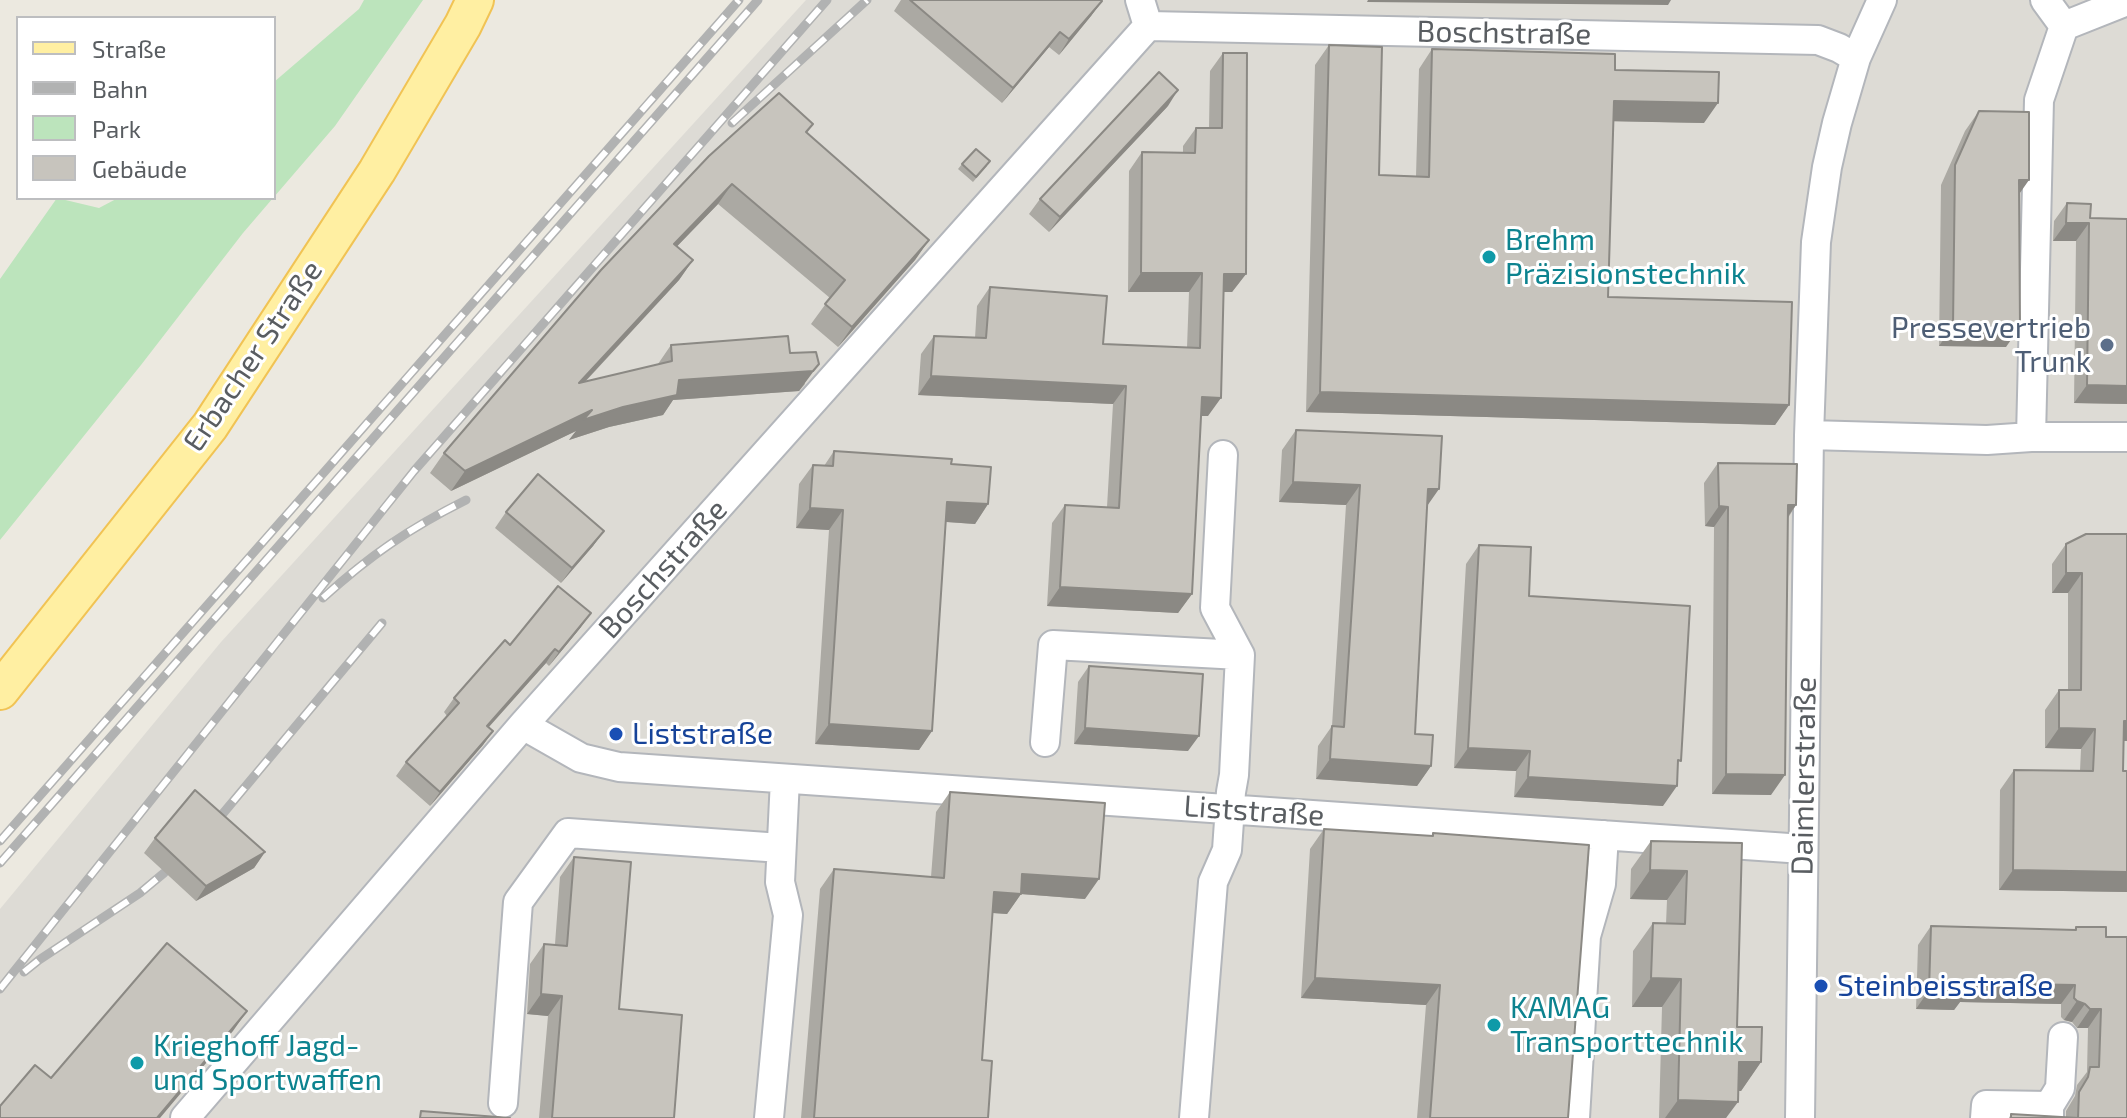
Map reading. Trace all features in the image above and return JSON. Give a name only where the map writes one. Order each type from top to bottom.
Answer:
[{"type":"main road","name":"Erbacher Straße","points":[[0,691],[210,426],[377,171],[475,0]]},
{"type":"street","name":"Daimlerstraße","points":[[1800,1118],[1809,435],[1816,242],[1837,123],[1856,58],[1882,0]]},
{"type":"street","points":[[2045,0],[2064,26]]},
{"type":"street","points":[[2031,437],[2039,100],[2064,26],[2127,1]]},
{"type":"street","name":"Boschstraße","points":[[185,1118],[1144,13],[1818,40],[1856,58]]},
{"type":"street","points":[[1809,435],[1987,440],[2127,437]]},
{"type":"street","points":[[1194,1118],[1213,882],[1227,850],[1240,655],[1215,608],[1223,455]]},
{"type":"street","points":[[1045,742],[1053,645],[1240,655]]},
{"type":"street","name":"Liststraße","points":[[523,725],[581,758],[619,767],[1803,849]]},
{"type":"street","points":[[769,1118],[788,915],[780,882],[785,779]]},
{"type":"street","points":[[503,1103],[518,902],[568,833],[781,848]]},
{"type":"street","points":[[1575,1118],[1586,936],[1601,884],[1604,835]]},
{"type":"street","points":[[1985,1118],[1986,1105],[2049,1112],[2060,1088],[2063,1037]]},
{"type":"shaded area","points":[[806,0],[2127,0],[2127,1118],[0,1118],[0,909],[221,642]]},
{"type":"green space","points":[[364,0],[423,0],[335,126],[276,195],[276,80],[359,9]]},
{"type":"green space","points":[[56,200],[99,208],[114,200],[271,200],[0,540],[0,279]]},
{"type":"building","points":[[910,0],[1102,1],[1069,39],[1060,32],[1013,88]]},
{"type":"building","points":[[1329,45],[1382,47],[1379,175],[1429,177],[1432,49],[1615,54],[1615,70],[1719,72],[1718,103],[1614,101],[1608,297],[1792,302],[1789,405],[1320,392]]},
{"type":"building","points":[[1223,53],[1247,53],[1246,274],[1224,274],[1221,398],[1202,397],[1192,594],[1060,587],[1065,505],[1119,508],[1126,386],[931,376],[934,336],[986,338],[990,287],[1107,296],[1103,344],[1200,348],[1202,273],[1141,273],[1142,152],[1195,153],[1196,128],[1222,128]]},
{"type":"building","points":[[1159,72],[1178,90],[1060,217],[1040,199]]},
{"type":"building","points":[[779,93],[813,124],[806,132],[929,240],[852,327],[825,304],[845,280],[732,184],[674,244],[693,260],[579,383],[672,361],[671,345],[788,336],[790,353],[816,352],[819,364],[813,371],[679,380],[677,395],[583,420],[592,410],[465,471],[444,453],[601,270],[709,156]]},
{"type":"building","points":[[1979,111],[2029,112],[2029,180],[2019,180],[2020,327],[1953,326],[1955,165]]},
{"type":"building","points":[[976,149],[990,161],[976,177],[962,164]]},
{"type":"building","points":[[2067,203],[2091,204],[2090,218],[2127,219],[2127,386],[2087,385],[2089,223],[2066,223]]},
{"type":"building","points":[[1296,430],[1442,436],[1439,489],[1428,489],[1415,734],[1433,735],[1431,766],[1330,759],[1332,726],[1344,727],[1360,485],[1293,482]]},
{"type":"building","points":[[834,451],[952,459],[951,464],[991,467],[988,504],[947,502],[932,731],[829,724],[843,510],[810,508],[813,465],[833,466]]},
{"type":"building","points":[[1718,463],[1797,464],[1796,505],[1788,505],[1785,775],[1726,774],[1728,507],[1719,506]]},
{"type":"building","points":[[538,474],[604,531],[572,568],[506,512]]},
{"type":"building","points":[[2086,534],[2127,534],[2127,721],[2124,721],[2123,771],[2127,771],[2127,872],[2013,870],[2014,770],[2093,771],[2095,729],[2059,728],[2059,690],[2081,690],[2082,573],[2066,573],[2066,544]]},
{"type":"building","points":[[1479,545],[1531,547],[1529,596],[1690,606],[1677,786],[1528,777],[1530,751],[1468,748]]},
{"type":"building","points":[[558,586],[591,613],[559,652],[555,649],[487,726],[493,731],[440,792],[406,762],[459,703],[454,698],[505,640],[510,645]]},
{"type":"building","points":[[1089,666],[1203,674],[1199,736],[1085,728]]},
{"type":"building","points":[[195,790],[265,852],[206,886],[155,838]]},
{"type":"building","points":[[950,792],[1105,803],[1099,879],[1022,874],[1021,894],[994,892],[982,1060],[992,1061],[988,1118],[814,1118],[834,869],[944,878]]},
{"type":"building","points":[[1324,829],[1433,836],[1433,833],[1589,845],[1568,1118],[1430,1118],[1440,985],[1315,978]]},
{"type":"building","points":[[1651,841],[1742,843],[1737,1027],[1762,1027],[1761,1062],[1739,1062],[1738,1102],[1678,1100],[1681,979],[1651,978],[1653,923],[1685,924],[1687,871],[1650,870]]},
{"type":"building","points":[[574,857],[631,862],[619,1009],[682,1015],[674,1118],[552,1118],[562,996],[541,994],[544,944],[567,946]]},
{"type":"building","points":[[1931,926],[2076,930],[2076,927],[2106,927],[2106,937],[2127,937],[2127,1118],[2078,1118],[2079,1092],[2090,1067],[2099,1067],[2101,1009],[2090,1009],[2077,1001],[2074,998],[2075,985],[1967,983],[1967,991],[1929,990]]},
{"type":"building","name":"Krieghoff Jagd- und Sportwaffen","points":[[167,943],[247,1011],[157,1118],[0,1118],[0,1106],[35,1065],[51,1078]]},
{"type":"building","points":[[421,1111],[510,1118],[420,1118]]},
{"type":"building","points":[[2011,1114],[2078,1118],[2011,1118]]},
{"type":"railway","points":[[0,841],[739,0]]},
{"type":"railway","points":[[0,863],[758,0]]},
{"type":"railway","points":[[0,989],[414,471],[827,0]]},
{"type":"railway","points":[[732,123],[867,0]]},
{"type":"railway","points":[[323,598],[391,544],[466,500]]},
{"type":"railway","points":[[210,829],[382,623]]},
{"type":"railway","points":[[24,972],[140,893],[164,873]]},
{"type":"place","name":"Brehm Präzisionstechnik","points":[[1489,257]]},
{"type":"place","name":"Pressevertrieb Trunk","points":[[2107,345]]},
{"type":"place","name":"Liststraße","points":[[616,734]]},
{"type":"place","name":"Steinbeisstraße","points":[[1821,986]]},
{"type":"place","name":"KAMAG Transporttechnik","points":[[1494,1025]]},
{"type":"place","name":"Krieghoff Jagd- und Sportwaffen","points":[[137,1063]]}]
